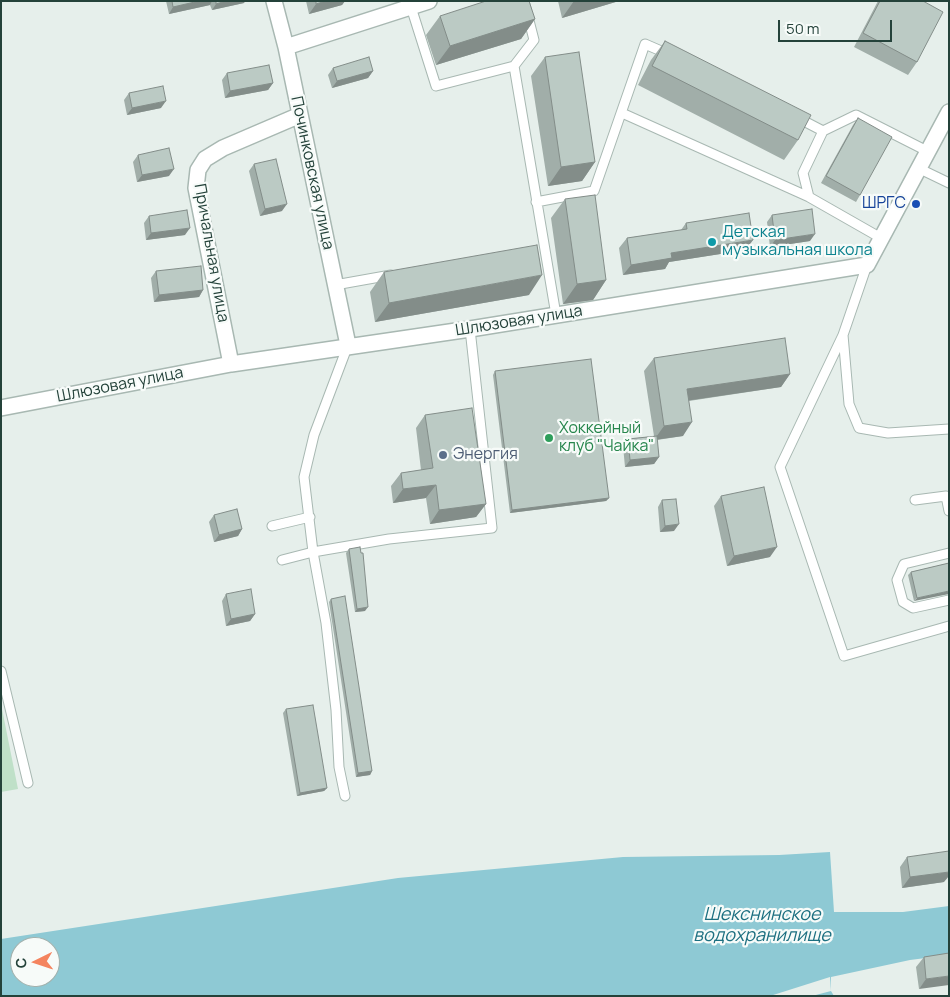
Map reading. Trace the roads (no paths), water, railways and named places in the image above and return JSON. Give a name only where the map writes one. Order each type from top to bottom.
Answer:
[{"type":"street","name":"Починковская улица","points":[[274,1],[286,47],[348,345]]},
{"type":"street","points":[[286,47],[429,1]]},
{"type":"street","points":[[867,265],[949,112]]},
{"type":"street","name":"Причальная улица","points":[[231,364],[196,188],[198,170],[205,159],[223,148],[300,115]]},
{"type":"street","name":"Шлюзовая улица","points":[[1,408],[231,364],[348,345],[470,329],[867,265]]},
{"type":"lane","points":[[411,7],[436,86],[514,66],[534,40],[524,1]]},
{"type":"lane","points":[[536,202],[594,191],[645,44],[678,58]]},
{"type":"lane","points":[[514,66],[536,202],[540,251],[556,315]]},
{"type":"lane","points":[[622,113],[809,197],[880,238]]},
{"type":"lane","points":[[788,114],[823,131]]},
{"type":"lane","points":[[809,197],[803,173],[823,131],[856,115],[927,151]]},
{"type":"lane","points":[[918,168],[949,184]]},
{"type":"lane","points":[[867,265],[843,335],[780,467],[844,656],[949,626]]},
{"type":"lane","points":[[335,285],[402,274]]},
{"type":"lane","points":[[282,560],[313,552],[390,539],[492,528],[470,329]]},
{"type":"lane","points":[[843,335],[849,404],[859,428],[888,433],[949,429]]},
{"type":"lane","points":[[345,796],[339,767],[336,710],[326,622],[313,552],[304,477],[314,434],[348,345]]},
{"type":"lane","points":[[915,500],[947,495],[949,511]]},
{"type":"lane","points":[[272,526],[310,517]]},
{"type":"lane","points":[[949,554],[904,564],[898,580],[903,602],[914,608],[949,600]]},
{"type":"lane","points":[[1,671],[28,783]]},
{"type":"water","name":"Шекснинское водохранилище","points":[[830,852],[834,912],[903,912],[949,906],[949,955],[910,960],[831,977],[831,991],[834,996],[1,996],[1,939],[10,938],[10,987],[60,987],[60,937],[14,937],[398,878],[623,857],[779,855]]},
{"type":"place","name":"ШРГС","points":[[916,204]]},
{"type":"place","name":"Детская музыкальная школа","points":[[712,242]]},
{"type":"place","name":"Хоккейный клуб \"Чайка\"","points":[[549,438]]},
{"type":"place","name":"Энергия","points":[[443,455]]}]
